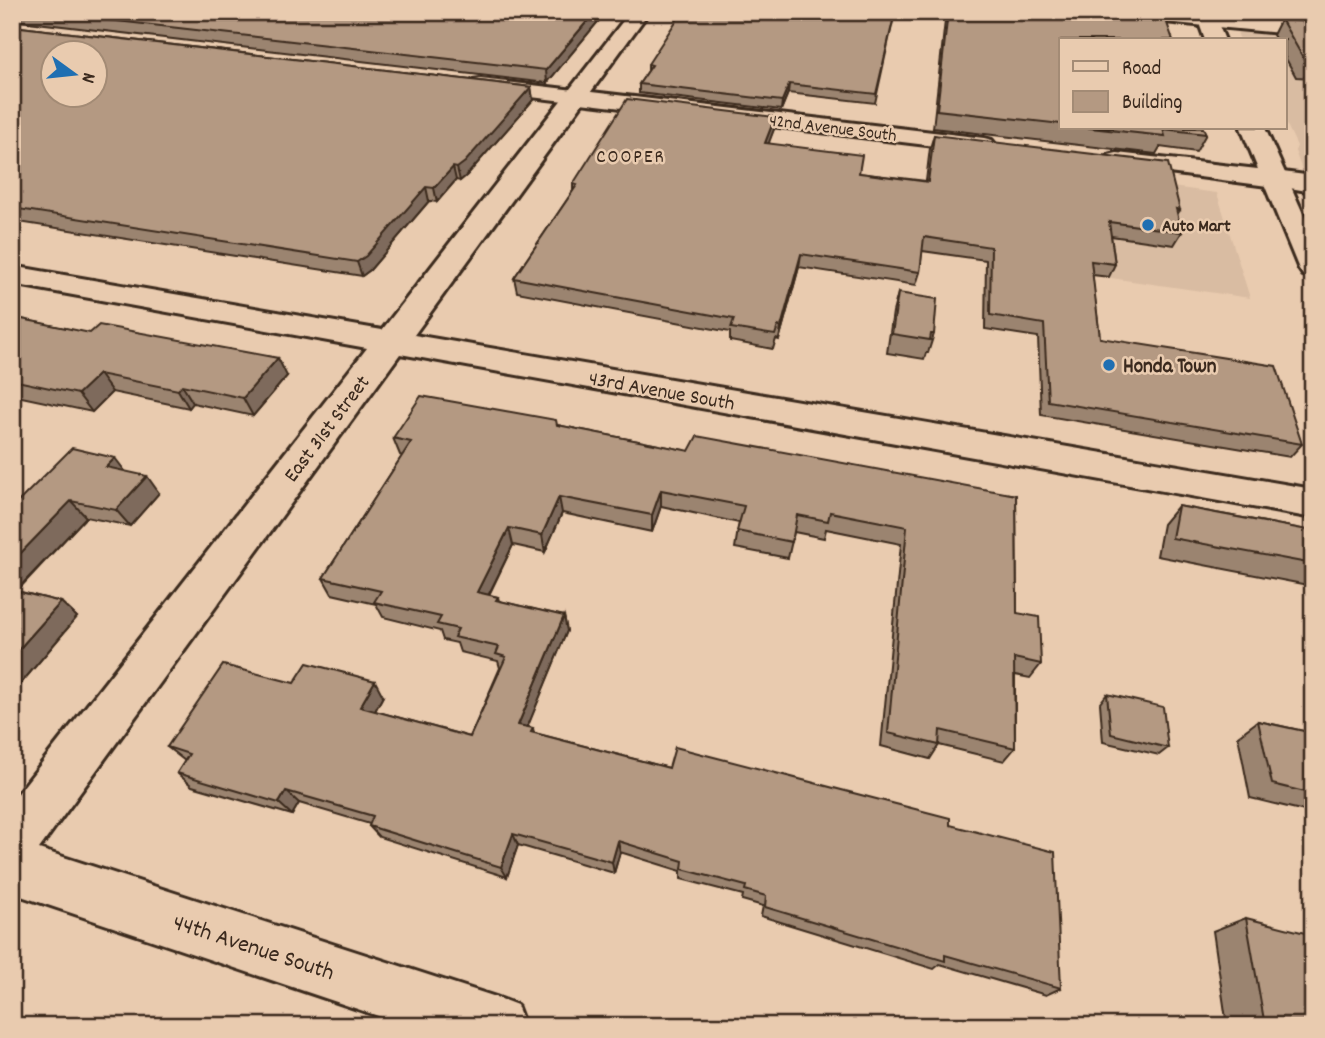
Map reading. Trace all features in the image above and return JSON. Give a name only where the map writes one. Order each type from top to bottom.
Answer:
[{"type":"street","name":"East 31st Street","points":[[12,843],[640,12]]},
{"type":"street","points":[[1122,12],[1205,16],[1313,30]]},
{"type":"street","points":[[1205,16],[1214,38]]},
{"type":"street","name":"42nd Avenue South","points":[[457,82],[1004,147]]},
{"type":"street","points":[[1254,130],[1313,269]]},
{"type":"street","points":[[1097,158],[1313,184]]},
{"type":"street","name":"43rd Avenue South","points":[[12,275],[1313,504]]},
{"type":"street","name":"44th Avenue South","points":[[12,867],[496,1026]]},
{"type":"shaded area","points":[[1249,30],[1313,35],[1313,175],[1302,170],[1295,151],[1297,146],[1286,123],[1286,38],[1239,38],[1237,32]]},
{"type":"shaded area","points":[[1097,177],[1217,193],[1250,298],[1111,278]]},
{"type":"building","points":[[38,12],[595,12],[546,70]]},
{"type":"building","points":[[682,12],[895,12],[876,94],[789,84],[782,101],[639,84],[652,65],[648,64]]},
{"type":"building","points":[[948,12],[1163,12],[1172,38],[1059,38],[1059,124],[937,110]]},
{"type":"building","points":[[1281,19],[1313,22],[1313,61],[1305,61]]},
{"type":"building","points":[[12,26],[531,87],[465,162],[457,168],[453,167],[434,188],[426,187],[366,256],[357,262],[12,208]]},
{"type":"building","points":[[627,99],[775,117],[765,143],[862,155],[859,173],[928,182],[934,135],[1168,163],[1180,210],[1176,209],[1182,232],[1109,222],[1115,264],[1091,261],[1100,338],[1276,366],[1302,444],[1048,401],[1044,324],[990,315],[991,247],[924,237],[920,272],[801,254],[781,327],[778,326],[775,335],[731,328],[734,319],[514,278],[577,185],[573,184]]},
{"type":"building","points":[[1109,130],[1163,130],[1165,136]]},
{"type":"building","points":[[1172,130],[1204,130],[1206,134]]},
{"type":"building","points":[[898,293],[937,299],[934,334],[931,334],[930,340],[892,334]]},
{"type":"building","points":[[12,317],[90,333],[99,325],[278,358],[243,398],[182,385],[178,390],[99,374],[78,394],[12,380]]},
{"type":"building","points":[[421,396],[556,420],[557,425],[689,451],[697,436],[1016,495],[1017,613],[1039,617],[1041,664],[1014,658],[1015,748],[940,730],[939,745],[888,733],[907,527],[830,512],[828,521],[797,515],[792,542],[737,531],[744,506],[661,490],[652,515],[559,497],[542,535],[509,528],[477,592],[498,597],[496,600],[564,616],[518,725],[533,728],[531,732],[669,768],[675,747],[950,818],[950,825],[1055,852],[1061,988],[945,955],[945,961],[765,907],[766,896],[745,890],[746,886],[682,869],[683,861],[618,841],[612,862],[513,834],[501,867],[369,826],[373,816],[286,791],[279,803],[177,773],[189,754],[167,747],[223,665],[294,683],[307,663],[375,681],[360,707],[470,737],[506,657],[496,654],[499,647],[454,637],[458,629],[437,624],[441,617],[374,602],[381,591],[323,578],[411,442],[393,438]]},
{"type":"building","points":[[72,448],[115,458],[106,467],[147,476],[116,510],[71,501],[12,562],[12,508]]},
{"type":"building","points":[[1178,506],[1313,531],[1313,564],[1172,538]]},
{"type":"building","points":[[12,590],[61,602],[12,657]]},
{"type":"building","points":[[1107,694],[1163,707],[1168,748],[1111,734]]},
{"type":"building","points":[[1258,721],[1313,733],[1313,794],[1272,784]]},
{"type":"building","points":[[1246,918],[1313,935],[1313,1026],[1265,1026]]},
{"type":"place","name":"Auto Mart","points":[[1148,225]]},
{"type":"place","name":"Honda Town","points":[[1109,365]]},
{"type":"district","name":"COOPER","points":[[631,155]]}]
